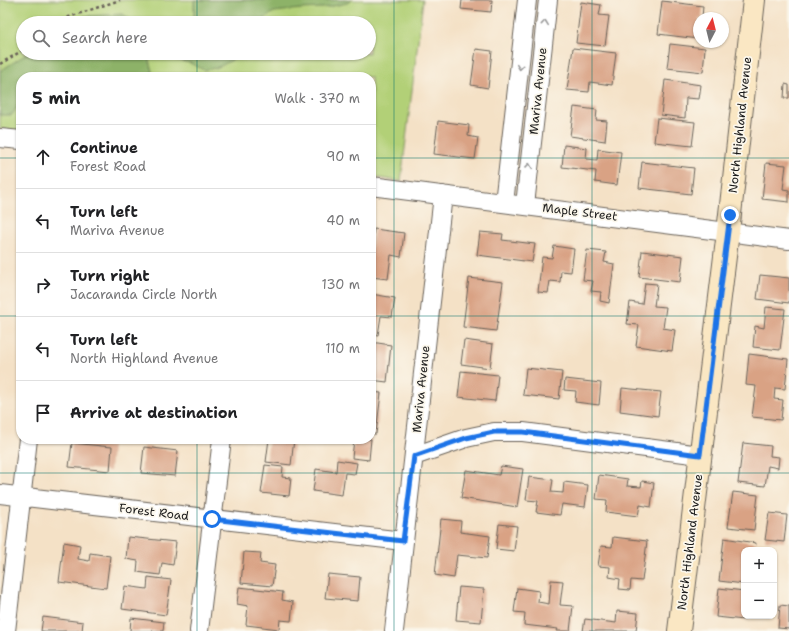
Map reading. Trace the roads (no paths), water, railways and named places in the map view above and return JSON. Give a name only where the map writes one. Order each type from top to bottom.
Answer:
[{"type":"street","name":"Mariva Avenue","points":[[504,202],[527,0]]},
{"type":"street","name":"Mariva Avenue","points":[[525,205],[548,0]]},
{"type":"street","name":"North Highland Avenue","points":[[679,631],[728,232],[754,0]]},
{"type":"street","points":[[0,138],[16,140]]},
{"type":"street","name":"Maple Street","points":[[376,187],[789,240]]},
{"type":"street","name":"Mariva Avenue","points":[[396,630],[403,541],[443,195]]},
{"type":"street","points":[[414,456],[466,438],[494,432],[523,432],[700,455]]},
{"type":"street","points":[[6,631],[27,444]]},
{"type":"street","points":[[200,631],[221,444]]},
{"type":"street","name":"Forest Road","points":[[0,494],[403,541]]}]
